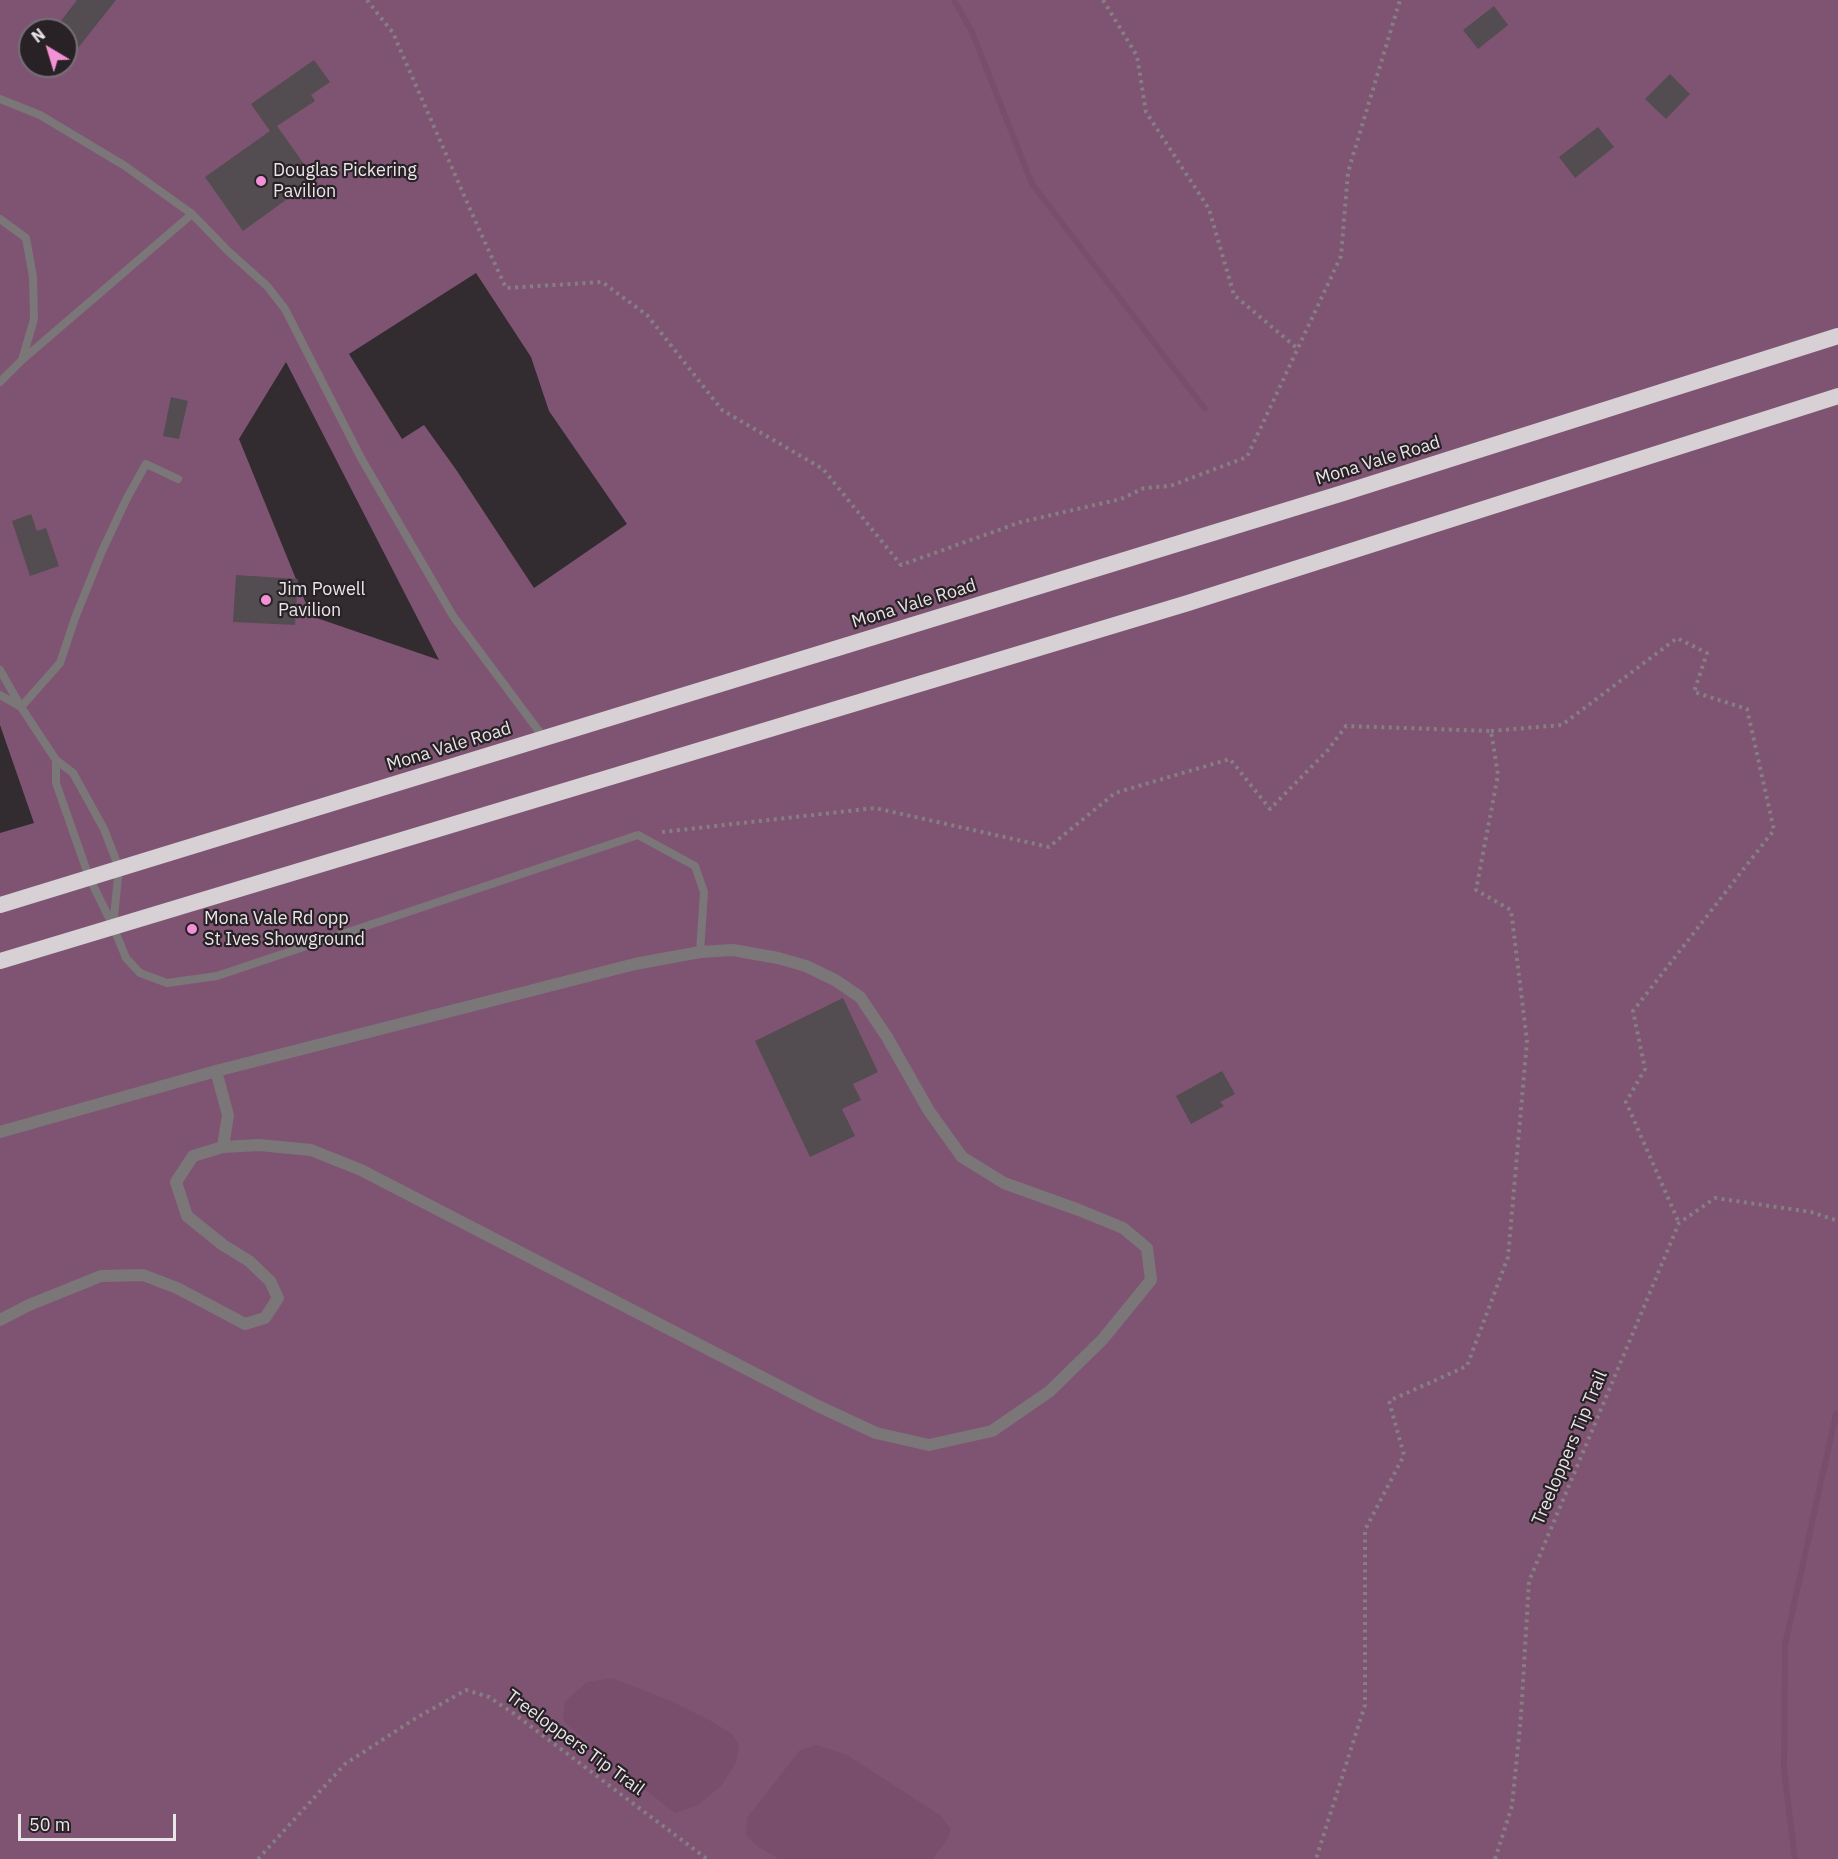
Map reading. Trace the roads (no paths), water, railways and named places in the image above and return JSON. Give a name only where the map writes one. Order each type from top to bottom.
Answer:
[{"type":"highway","name":"Mona Vale Road","points":[[0,904],[1343,493],[1838,336]]},
{"type":"highway","points":[[0,962],[1188,603],[1838,396]]},
{"type":"street","points":[[0,1132],[216,1071],[635,964],[700,952],[733,950],[778,958],[806,966],[835,980],[860,997],[887,1037],[929,1111],[962,1157],[1004,1183],[1123,1228],[1147,1248],[1150,1280],[1103,1339],[1050,1391],[992,1431],[929,1445],[876,1433],[818,1406],[360,1170],[311,1150],[258,1144],[223,1146],[193,1156],[176,1182],[187,1216],[223,1245],[249,1262],[270,1281],[278,1298],[266,1318],[245,1324],[177,1288],[143,1275],[101,1276],[28,1305],[0,1320]]},
{"type":"street","points":[[216,1071],[228,1115],[223,1146]]},
{"type":"lane","points":[[0,99],[40,115],[100,150],[192,214],[267,286],[285,309],[361,458],[453,616],[544,738]]},
{"type":"lane","points":[[0,382],[22,360],[192,214]]},
{"type":"lane","points":[[0,219],[26,238],[33,277],[34,319],[22,360]]},
{"type":"lane","points":[[21,707],[60,663],[102,551],[146,464],[178,478]]},
{"type":"lane","points":[[0,670],[56,760],[73,773],[104,829],[119,868],[113,926]]},
{"type":"lane","points":[[0,695],[21,707]]},
{"type":"lane","points":[[56,760],[56,783],[89,877],[126,958],[140,973],[167,983],[217,976],[638,835],[695,866],[704,892],[700,952]]},
{"type":"waterway","points":[[954,0],[972,32],[1032,184],[1205,409]]},
{"type":"waterway","points":[[1795,1859],[1784,1770],[1785,1645],[1836,1414]]},
{"type":"place","name":"Douglas Pickering Pavilion","points":[[261,181]]},
{"type":"place","name":"Jim Powell Pavilion","points":[[266,600]]},
{"type":"place","name":"Mona Vale Rd opp St Ives Showground","points":[[192,929]]}]
